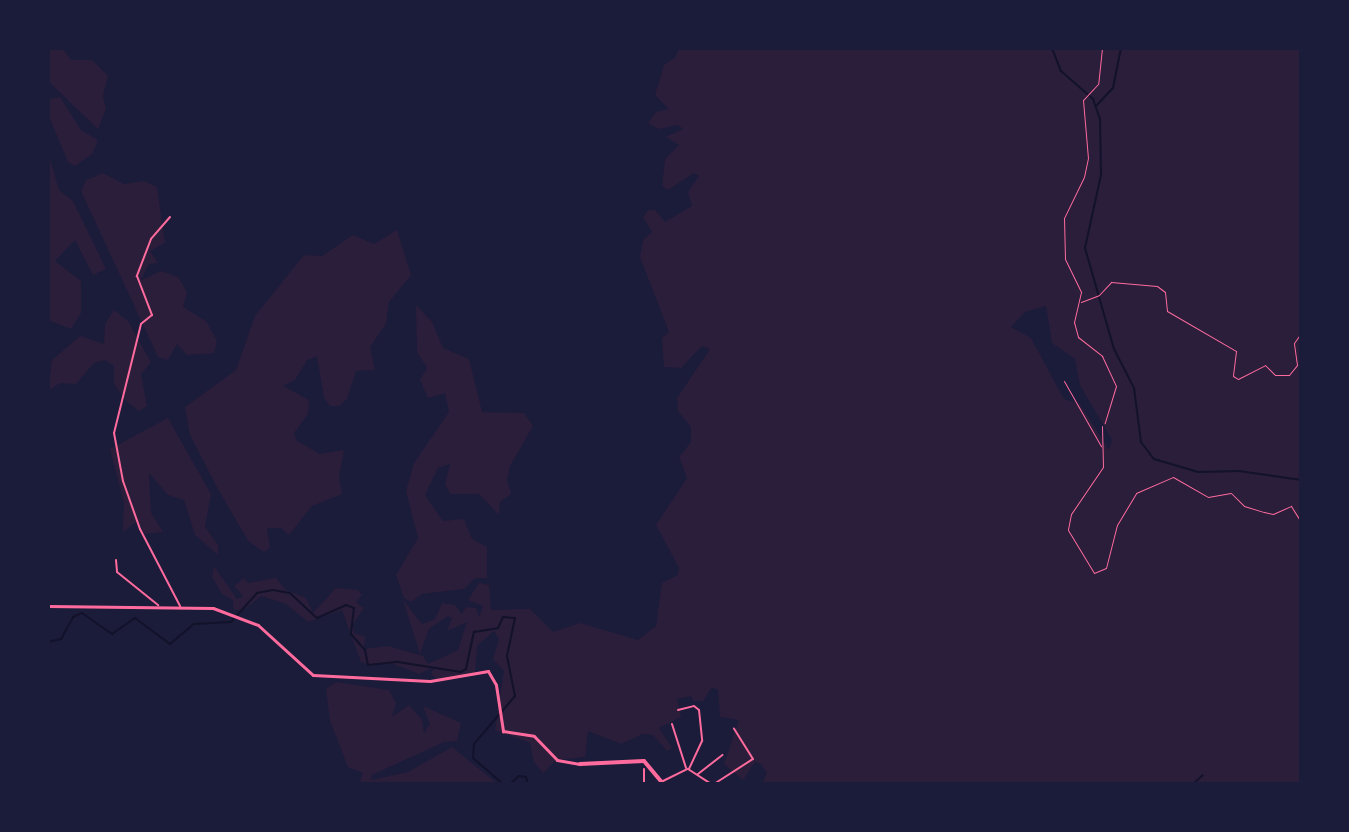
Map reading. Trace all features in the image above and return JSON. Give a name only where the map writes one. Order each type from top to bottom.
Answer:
[{"type":"main road","points":[[580,764],[644,761],[663,783]]},
{"type":"street","points":[[170,217],[151,239],[137,276],[152,315],[141,324],[114,433],[123,481],[140,529],[180,606]]},
{"type":"street","points":[[116,560],[117,572],[158,605]]},
{"type":"street","points":[[48,606],[158,605],[234,614],[264,630],[307,674],[430,681],[488,671],[507,734],[534,736],[557,760],[580,764]]},
{"type":"street","points":[[663,783],[688,769],[702,741],[699,710],[678,710]]},
{"type":"street","points":[[672,724],[688,769],[712,784],[753,759],[734,728]]},
{"type":"street","points":[[697,775],[722,755]]},
{"type":"street","points":[[644,769],[644,784]]},
{"type":"lane","points":[[1064,381],[1097,435],[1102,449]]},
{"type":"lane","points":[[1102,426],[1103,467],[1071,514],[1068,530],[1094,573],[1106,568],[1117,525],[1136,493],[1173,477],[1208,497],[1231,493],[1244,506],[1264,512],[1273,514],[1291,506],[1301,522]]},
{"type":"lane","points":[[1097,435],[1102,434]]},
{"type":"path","points":[[1102,48],[1098,84],[1083,100],[1088,158],[1084,177],[1064,218],[1065,259],[1080,285],[1074,322],[1078,337],[1102,356],[1116,386],[1102,426]]},
{"type":"path","points":[[1079,302],[1099,295],[1111,282],[1157,286],[1165,292],[1167,311],[1181,322],[1236,351],[1233,376],[1238,379],[1265,365],[1275,375],[1289,375],[1297,365],[1294,343],[1301,333]]},
{"type":"shaded area","points":[[48,48],[62,48],[71,60],[92,60],[108,76],[103,96],[106,109],[98,129],[48,81]]},
{"type":"shaded area","points":[[679,48],[1301,48],[1301,784],[762,784],[767,773],[761,764],[755,762],[743,780],[724,764],[739,720],[720,717],[718,690],[712,687],[703,701],[693,701],[691,696],[677,699],[681,717],[659,728],[672,748],[667,751],[653,735],[642,734],[621,744],[588,731],[585,757],[556,760],[543,773],[534,762],[530,743],[495,730],[504,671],[493,659],[499,639],[494,631],[477,646],[475,675],[437,680],[431,673],[436,666],[419,674],[388,662],[373,666],[361,662],[342,610],[308,622],[286,604],[261,596],[242,611],[233,609],[233,600],[222,594],[212,577],[214,566],[237,599],[243,596],[234,586],[244,578],[248,583],[276,578],[286,590],[306,598],[313,613],[336,588],[358,590],[362,595],[356,602],[364,608],[352,625],[355,634],[365,636],[364,649],[388,646],[423,656],[428,664],[458,650],[467,622],[447,631],[452,618],[448,616],[429,629],[420,654],[403,600],[422,624],[435,619],[442,603],[455,605],[462,614],[466,607],[476,608],[479,617],[483,606],[468,600],[479,583],[489,585],[491,610],[530,609],[553,632],[580,623],[638,640],[656,626],[662,583],[678,575],[679,568],[656,525],[687,478],[679,457],[691,442],[691,427],[678,411],[677,398],[710,349],[702,346],[681,368],[664,367],[662,338],[669,332],[640,257],[643,240],[652,232],[643,217],[648,210],[655,210],[665,222],[692,206],[688,192],[699,176],[694,173],[668,190],[662,186],[665,159],[679,145],[666,137],[683,129],[678,125],[659,129],[648,123],[656,112],[669,109],[655,95],[664,65],[675,58]],"holes":[[[1046,306],[1052,343],[1075,359],[1080,385],[1112,440],[1109,450],[1080,404],[1064,399],[1031,338],[1011,327],[1025,312]]]},
{"type":"shaded area","points":[[60,97],[81,130],[98,140],[92,154],[75,166],[68,162],[48,114],[48,99]]},
{"type":"shaded area","points":[[48,152],[59,190],[73,201],[106,269],[93,275],[75,240],[55,261],[81,281],[81,313],[71,329],[48,320]]},
{"type":"shaded area","points":[[103,173],[124,184],[144,181],[157,187],[165,243],[150,251],[158,263],[149,264],[140,281],[161,271],[178,277],[187,292],[183,307],[206,321],[217,341],[214,353],[187,355],[177,344],[168,360],[158,357],[81,191],[86,180]]},
{"type":"shaded area","points":[[397,230],[411,275],[389,302],[386,324],[370,347],[375,370],[356,371],[347,399],[339,406],[330,406],[324,398],[317,356],[307,360],[295,380],[283,386],[309,400],[308,414],[294,433],[297,441],[320,454],[344,450],[339,476],[342,494],[312,506],[289,535],[281,528],[267,528],[270,548],[264,552],[249,542],[219,491],[190,435],[185,407],[236,370],[255,316],[304,255],[322,256],[353,235],[374,244]]},
{"type":"shaded area","points":[[416,305],[432,322],[443,348],[469,359],[482,412],[524,413],[533,426],[510,466],[507,480],[511,494],[500,502],[499,515],[479,494],[450,494],[445,484],[450,464],[438,468],[425,495],[443,521],[464,519],[472,539],[487,547],[487,578],[475,578],[464,589],[422,594],[411,602],[404,598],[396,575],[418,538],[406,491],[414,463],[449,412],[445,393],[428,398],[420,380],[427,368],[417,352]]},
{"type":"shaded area","points":[[114,310],[128,321],[151,362],[141,374],[147,406],[139,411],[127,402],[114,384],[114,366],[105,360],[94,363],[76,384],[60,383],[48,391],[52,360],[80,336],[104,344],[105,324]]},
{"type":"shaded area","points":[[168,418],[211,494],[205,527],[218,545],[218,555],[195,535],[184,500],[168,495],[149,473],[151,513],[163,532],[145,534],[136,522],[123,532],[124,503],[110,449]]},
{"type":"shaded area","points":[[336,682],[389,690],[396,703],[392,717],[409,705],[422,720],[424,733],[430,724],[423,706],[461,723],[457,741],[444,742],[372,775],[371,780],[408,772],[452,747],[498,784],[359,784],[363,773],[348,767],[330,721],[326,689]]},
{"type":"waterway","points":[[1052,48],[1061,71],[1093,99],[1100,119],[1101,175],[1085,248],[1114,349],[1134,388],[1141,442],[1154,459],[1198,472],[1239,471],[1301,480]]},
{"type":"waterway","points":[[1096,106],[1113,88],[1121,48]]},
{"type":"waterway","points":[[48,642],[61,639],[73,617],[82,613],[112,634],[135,618],[170,644],[194,624],[231,622],[257,593],[273,590],[290,593],[317,618],[346,605],[354,608],[351,634],[365,650],[368,665],[398,662],[461,672],[466,669],[474,632],[498,628],[503,617],[515,618],[507,656],[515,696],[474,744],[473,758],[503,784]]},
{"type":"waterway","points":[[1193,784],[1203,775]]},
{"type":"waterway","points":[[510,784],[519,776],[526,777],[528,784]]}]
